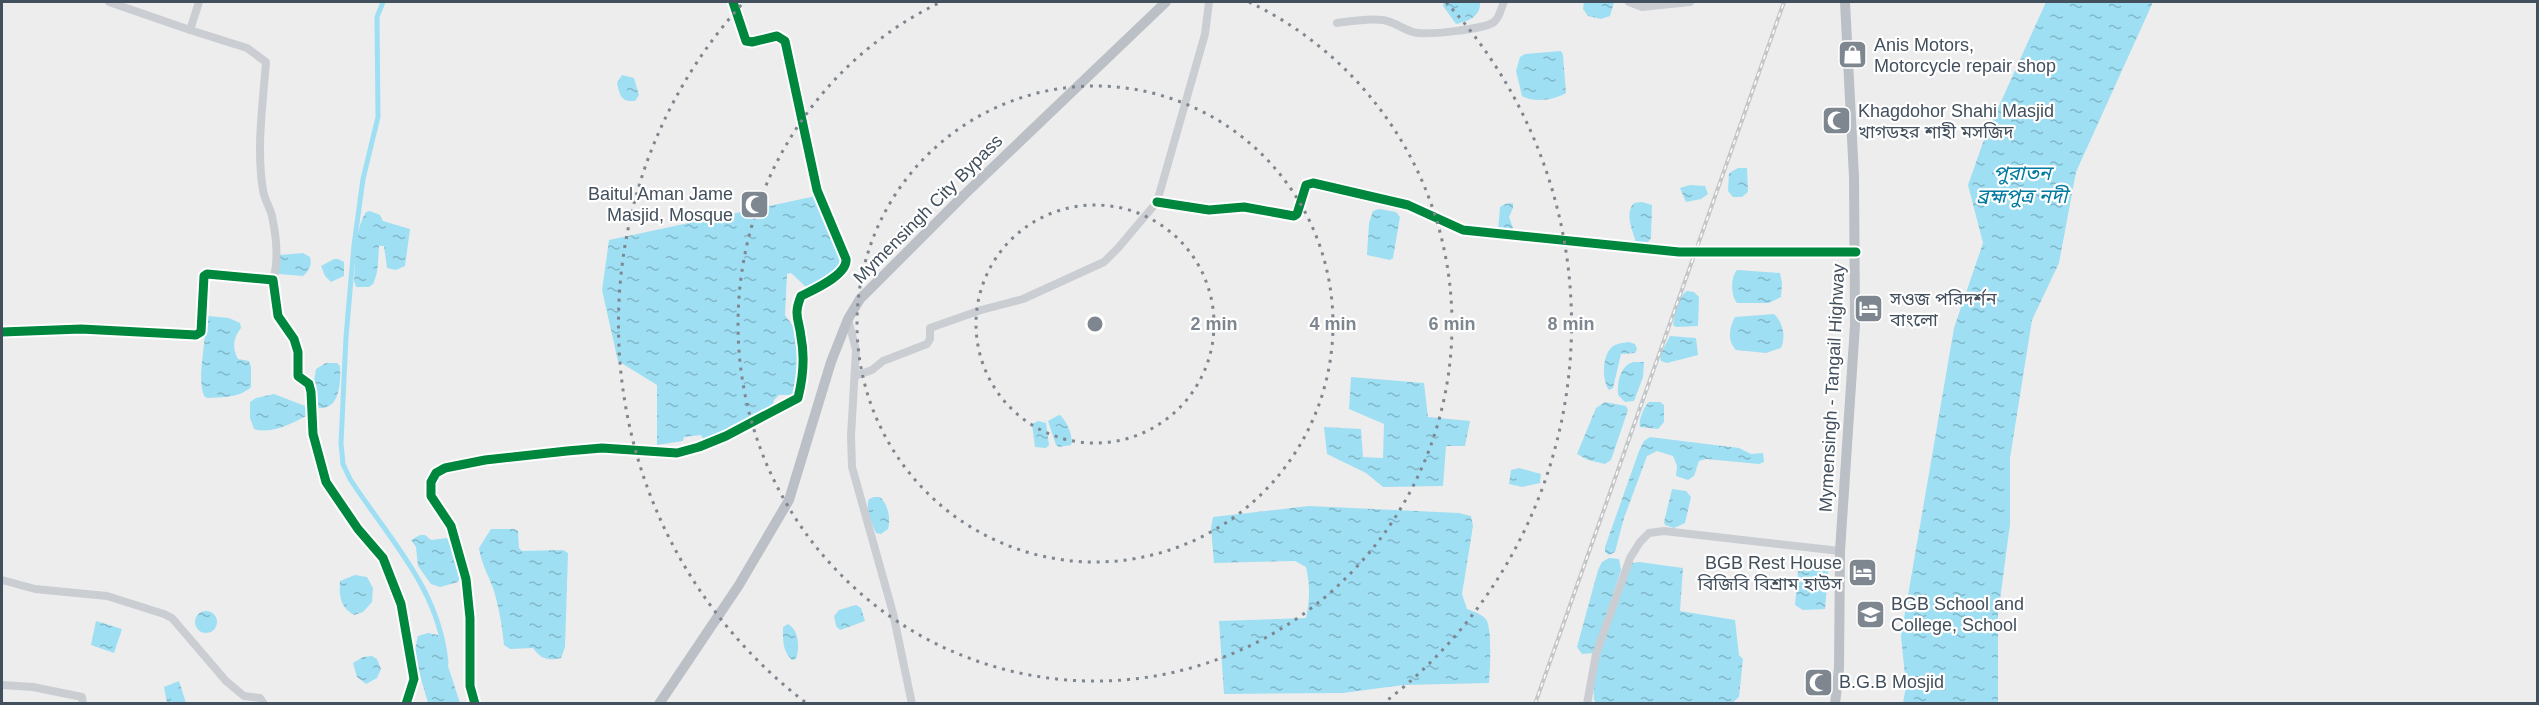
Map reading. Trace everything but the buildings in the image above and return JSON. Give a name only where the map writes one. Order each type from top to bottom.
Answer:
[{"type":"highway","name":"Mymensingh City Bypass","points":[[659,704],[739,585],[789,500],[831,362],[848,319],[860,299],[901,256],[1166,2]]},
{"type":"highway","name":"Mymensingh - Tangail Highway","points":[[1835,704],[1839,668],[1840,551],[1855,325],[1856,252],[1851,85],[1845,2]]},
{"type":"street","points":[[109,2],[247,48],[266,62],[260,116],[263,191],[272,216],[275,247],[273,280],[278,316],[288,328],[296,345],[299,360],[298,376],[309,384],[313,434],[326,482],[358,529],[382,558],[401,604],[414,679],[406,704]]},
{"type":"street","points":[[190,30],[199,2]]},
{"type":"street","points":[[475,704],[470,686],[470,618],[466,579],[451,526],[431,496],[431,482],[436,472],[485,460],[602,448],[677,453],[726,436],[798,398],[802,380],[802,359],[801,335],[795,316],[796,308],[801,296],[814,291],[843,271],[847,264],[817,190],[785,41],[777,36],[752,42],[746,41],[733,2]]},
{"type":"street","points":[[855,376],[872,370],[883,361],[927,344],[930,339],[930,328],[981,310],[1023,299],[1104,262],[1157,202],[1205,34],[1209,2]]},
{"type":"street","points":[[1337,22],[1384,20],[1395,22],[1411,32],[1421,34],[1458,30],[1492,24],[1498,19],[1504,2]]},
{"type":"street","points":[[1629,2],[1642,7],[1690,2]]},
{"type":"street","points":[[1157,202],[1209,210],[1244,207],[1294,216],[1306,185],[1313,183],[1408,205],[1464,230],[1679,252],[1856,252]]},
{"type":"street","points":[[2,332],[81,329],[196,335],[201,332],[204,276],[207,274],[273,280]]},
{"type":"street","points":[[848,319],[856,350],[851,436],[852,467],[892,613],[912,704]]},
{"type":"street","points":[[1587,704],[1596,654],[1630,558],[1649,533],[1664,531],[1840,551]]},
{"type":"street","points":[[2,580],[35,589],[107,596],[164,614],[172,618],[226,681],[244,696],[260,698],[264,704]]},
{"type":"street","points":[[2,685],[33,687],[82,697],[83,704]]},
{"type":"water","points":[[1444,2],[1480,2],[1480,7],[1473,17],[1456,24],[1443,6]]},
{"type":"water","points":[[1584,2],[1614,2],[1610,16],[1601,19],[1588,16],[1583,9]]},
{"type":"water","name":"পুরাতন ব্রহ্মপুত্র নদী","points":[[2046,2],[2153,2],[2076,172],[2059,263],[2032,320],[2010,458],[2010,524],[1998,615],[1998,703],[1903,703],[1906,686],[1901,636],[1954,328],[1983,243],[1968,185],[1985,137]]},
{"type":"water","points":[[1561,51],[1566,93],[1544,100],[1522,96],[1516,71],[1520,57],[1525,54]]},
{"type":"water","points":[[622,75],[634,78],[639,95],[635,101],[624,99],[620,95],[617,83]]},
{"type":"water","points":[[1738,168],[1747,168],[1748,192],[1742,197],[1733,197],[1728,191],[1729,173]]},
{"type":"water","points":[[1690,185],[1705,186],[1708,194],[1701,199],[1686,202],[1680,188]]},
{"type":"water","points":[[816,196],[840,254],[842,265],[821,283],[808,289],[791,273],[787,274],[785,315],[797,332],[800,373],[793,395],[779,395],[774,400],[772,408],[731,431],[704,441],[701,435],[684,437],[683,441],[657,445],[657,385],[618,361],[602,290],[609,240]]},
{"type":"water","points":[[1642,202],[1652,205],[1651,238],[1645,246],[1636,243],[1631,228],[1629,217],[1634,203]]},
{"type":"water","points":[[1513,203],[1509,217],[1513,228],[1498,231],[1500,207]]},
{"type":"water","points":[[1379,209],[1396,212],[1400,217],[1393,258],[1390,260],[1367,255],[1369,223],[1373,211]]},
{"type":"water","points":[[370,211],[380,215],[383,221],[410,229],[405,266],[396,270],[387,268],[384,246],[379,246],[373,284],[369,287],[356,287],[354,281],[357,236],[366,212]]},
{"type":"water","points":[[303,253],[310,257],[311,262],[303,276],[279,274],[277,269],[279,255]]},
{"type":"water","points":[[334,259],[344,262],[344,276],[331,282],[325,276],[321,266]]},
{"type":"water","points":[[1737,270],[1780,273],[1781,297],[1769,303],[1737,303],[1732,287]]},
{"type":"water","points":[[1687,291],[1694,292],[1699,297],[1698,326],[1676,327],[1673,325],[1677,306]]},
{"type":"water","points":[[1774,314],[1783,330],[1781,348],[1766,353],[1736,350],[1731,343],[1730,334],[1735,317]]},
{"type":"water","points":[[208,316],[229,318],[240,323],[241,328],[236,336],[234,347],[238,359],[249,361],[251,367],[251,387],[247,391],[225,397],[207,398],[204,396],[201,377],[205,338],[204,319]]},
{"type":"water","points":[[1670,336],[1696,338],[1698,355],[1667,363],[1661,361],[1660,355]]},
{"type":"water","points":[[1629,342],[1635,344],[1637,349],[1635,353],[1621,354],[1613,388],[1609,390],[1604,375],[1608,352],[1613,346]]},
{"type":"water","points":[[1633,362],[1644,362],[1643,377],[1634,401],[1625,402],[1618,395],[1619,380],[1625,367]]},
{"type":"water","points":[[326,363],[337,363],[340,366],[338,394],[331,405],[319,408],[314,395],[314,379],[316,369]]},
{"type":"water","points":[[1351,377],[1424,383],[1428,417],[1470,421],[1465,446],[1446,446],[1443,486],[1383,487],[1366,473],[1327,454],[1324,427],[1361,429],[1363,457],[1383,458],[1384,424],[1349,409]]},
{"type":"water","points":[[274,394],[309,408],[308,415],[289,425],[274,429],[254,429],[250,418],[250,402],[256,398]]},
{"type":"water","points":[[1605,402],[1626,406],[1628,410],[1611,460],[1605,464],[1588,460],[1577,454],[1596,408]]},
{"type":"water","points":[[1649,402],[1660,402],[1664,405],[1664,422],[1658,429],[1640,427],[1642,414]]},
{"type":"water","points":[[1060,415],[1067,425],[1072,442],[1071,445],[1059,447],[1056,445],[1048,421]]},
{"type":"water","points":[[1038,421],[1046,423],[1049,445],[1046,448],[1035,447],[1032,424]]},
{"type":"water","points":[[1650,437],[1739,448],[1751,454],[1763,453],[1764,462],[1759,464],[1706,459],[1699,461],[1694,476],[1688,480],[1676,476],[1677,466],[1673,456],[1657,451],[1647,456],[1624,518],[1615,552],[1609,555],[1605,552],[1605,547],[1639,451],[1644,441]]},
{"type":"water","points":[[1519,468],[1541,474],[1540,483],[1522,487],[1509,484],[1511,470]]},
{"type":"water","points":[[1672,489],[1686,491],[1691,497],[1685,523],[1674,528],[1665,525],[1664,522]]},
{"type":"water","points":[[880,497],[888,512],[888,529],[881,534],[876,533],[868,511],[869,499]]},
{"type":"water","points":[[1309,506],[1459,513],[1471,516],[1473,526],[1462,594],[1467,609],[1481,615],[1489,627],[1489,683],[1403,685],[1343,693],[1224,694],[1219,621],[1306,618],[1309,586],[1306,567],[1295,561],[1214,563],[1211,528],[1213,517]]},
{"type":"water","points":[[491,529],[518,531],[519,548],[522,551],[563,550],[568,553],[565,647],[561,658],[548,659],[539,655],[533,648],[510,649],[504,645],[497,602],[479,548]]},
{"type":"water","points":[[425,535],[431,540],[447,538],[462,572],[458,582],[440,587],[431,584],[418,566],[416,547],[411,540]]},
{"type":"water","points":[[1802,556],[1817,561],[1826,560],[1829,564],[1825,609],[1803,610],[1795,605],[1799,560]]},
{"type":"water","points":[[1609,558],[1619,559],[1621,570],[1594,653],[1582,654],[1577,647],[1598,570],[1602,562]]},
{"type":"water","points":[[1632,563],[1683,568],[1680,611],[1735,620],[1739,655],[1743,659],[1739,697],[1732,703],[1597,704],[1594,700],[1596,668],[1607,631]]},
{"type":"water","points":[[355,575],[367,577],[373,588],[372,602],[363,612],[354,615],[343,605],[340,596],[340,581]]},
{"type":"water","points":[[856,605],[861,608],[865,621],[840,630],[836,626],[834,616],[839,610]]},
{"type":"water","points":[[206,611],[214,614],[217,622],[214,630],[206,633],[198,630],[195,622],[198,614]]},
{"type":"water","points":[[96,621],[122,629],[114,653],[91,645]]},
{"type":"water","points":[[788,624],[794,630],[798,640],[796,659],[792,660],[786,653],[783,640],[783,627]]},
{"type":"water","points":[[428,633],[438,635],[460,703],[428,703],[414,654],[418,636]]},
{"type":"water","points":[[372,656],[377,659],[381,669],[377,678],[366,684],[357,677],[353,663],[363,657]]},
{"type":"water","points":[[179,681],[186,703],[167,703],[164,687]]},
{"type":"waterway","points":[[383,2],[377,17],[378,117],[363,179],[354,245],[346,337],[341,443],[343,464],[350,479],[396,544],[423,588],[434,611],[446,663]]},
{"type":"railway","points":[[1535,704],[1784,2]]},
{"type":"cycle path","points":[[475,704],[470,686],[470,618],[466,579],[451,526],[431,496],[431,482],[436,473],[445,468],[485,460],[602,448],[677,453],[726,436],[798,398],[803,360],[797,317],[801,296],[836,276],[842,271],[846,259],[817,190],[785,41],[777,36],[752,42],[746,41],[733,2]]},
{"type":"cycle path","points":[[1157,202],[1209,210],[1244,207],[1294,216],[1297,214],[1306,185],[1313,183],[1408,205],[1463,230],[1679,252],[1856,252]]},
{"type":"cycle path","points":[[2,332],[81,329],[196,335],[201,332],[204,276],[207,274],[273,280],[278,316],[294,339],[298,352],[298,376],[309,384],[313,434],[326,482],[358,529],[383,558],[401,604],[414,679],[406,704]]},
{"type":"place","name":"Anis Motors, Motorcycle repair shop","points":[[1853,55]]},
{"type":"place","name":"Khagdohor Shahi Masjid খাগডহর শাহী মসজিদ","points":[[1837,121]]},
{"type":"place","name":"Baitul Aman Jame Masjid, Mosque","points":[[754,204]]},
{"type":"place","name":"সওজ পরিদর্শন বাংলো","points":[[1869,309]]},
{"type":"place","name":"BGB Rest House বিজিবি বিশ্রাম হাউস","points":[[1863,573]]},
{"type":"place","name":"BGB School and College, School","points":[[1870,614]]},
{"type":"place","name":"B.G.B Mosjid","points":[[1818,682]]}]
